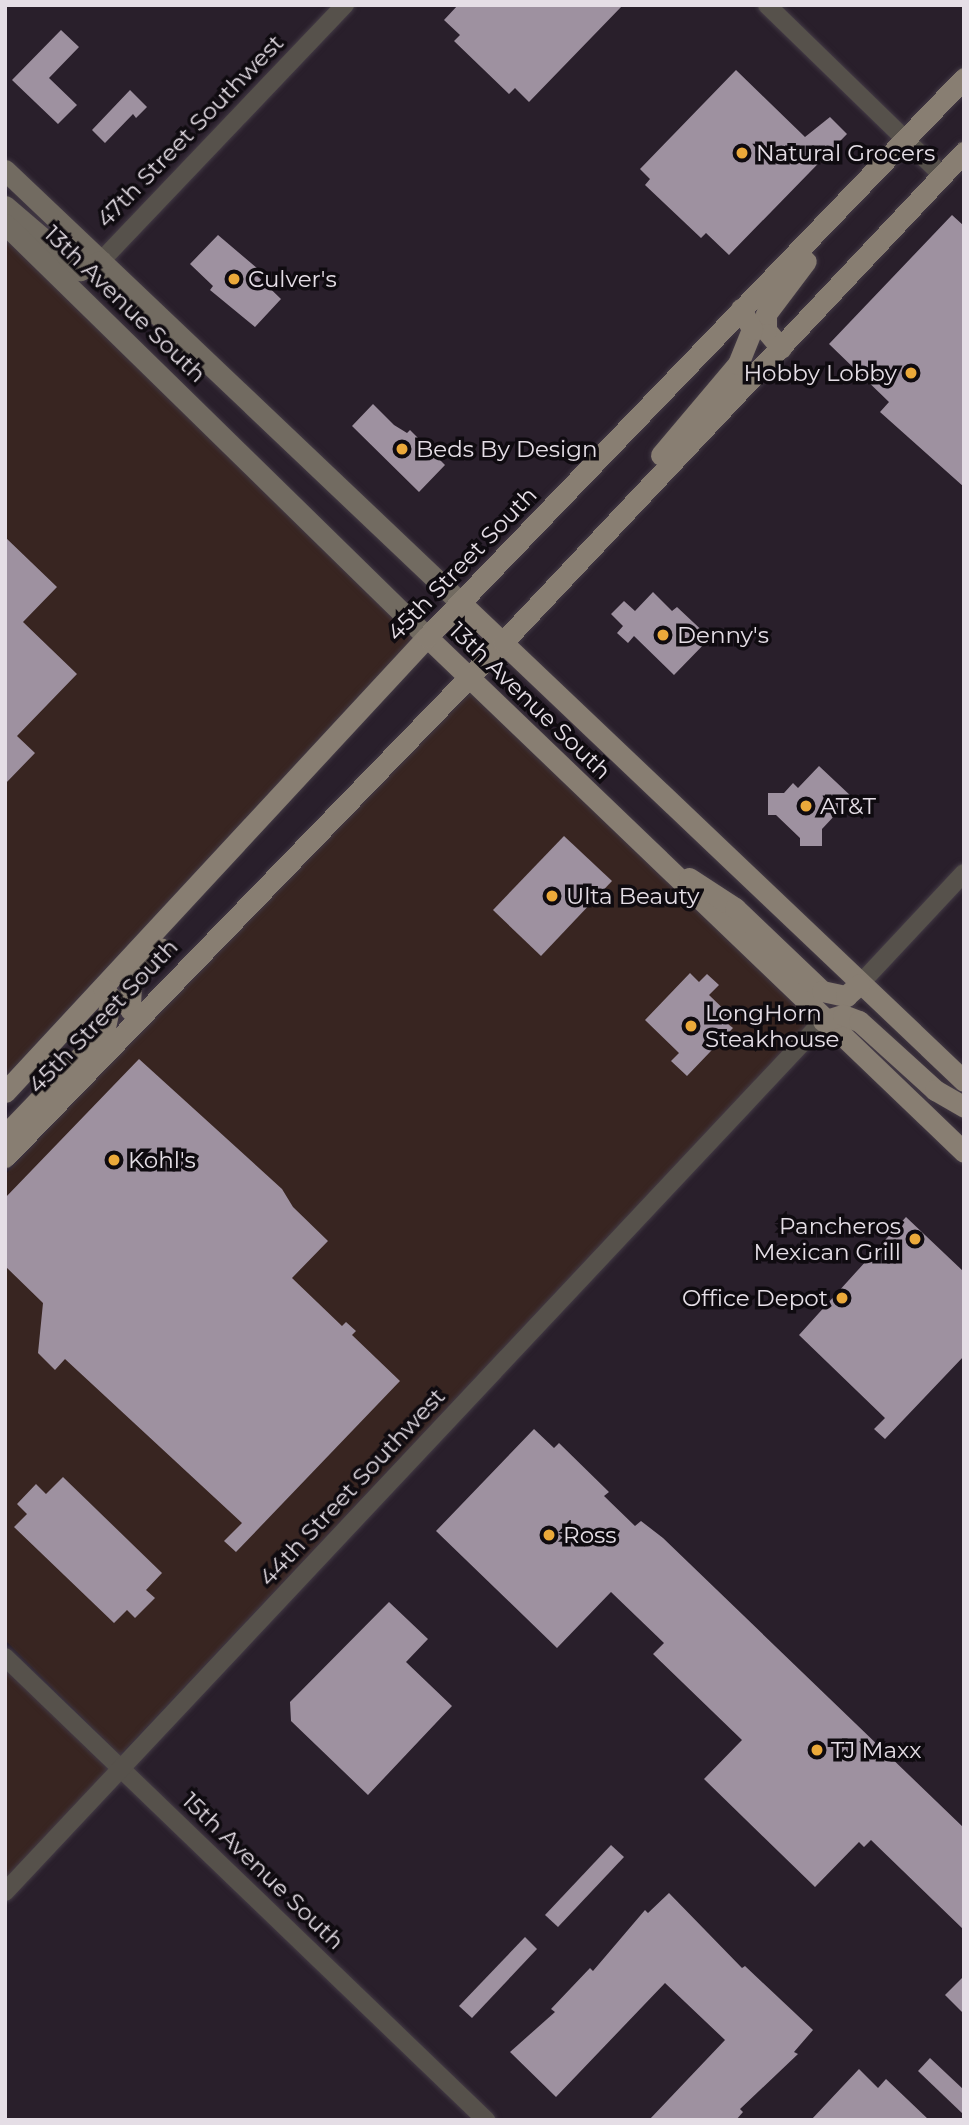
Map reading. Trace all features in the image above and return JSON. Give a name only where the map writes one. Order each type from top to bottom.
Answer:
[{"type":"main road","name":"45th Street South","points":[[5,1092],[427,637],[964,78]]},
{"type":"main road","name":"45th Street South","points":[[5,1157],[503,642],[964,152]]},
{"type":"main road","name":"13th Avenue South","points":[[5,170],[964,1081]]},
{"type":"main road","points":[[5,206],[80,270],[101,261]]},
{"type":"main road","points":[[781,348],[766,330],[766,314],[829,234],[837,210]]},
{"type":"main road","name":"13th Avenue South","points":[[5,224],[822,1021],[964,1152]]},
{"type":"main road","points":[[624,511],[688,420],[738,364],[752,330],[741,309]]},
{"type":"main road","points":[[138,1018],[130,1009],[131,982],[224,878],[277,801]]},
{"type":"main road","points":[[649,852],[735,908],[822,991],[846,996],[860,984]]},
{"type":"main road","points":[[5,1135],[104,1032],[111,1016],[111,998],[103,988]]},
{"type":"main road","points":[[822,1021],[843,1015],[859,1021],[935,1090],[964,1107]]},
{"type":"street","name":"47th Street Southwest","points":[[101,261],[345,5]]},
{"type":"street","points":[[767,5],[942,175]]},
{"type":"street","points":[[860,984],[964,873]]},
{"type":"street","name":"44th Street Southwest","points":[[5,1892],[822,1021]]},
{"type":"street","name":"15th Avenue South","points":[[5,1657],[486,2120]]},
{"type":"shaded area","points":[[5,239],[416,636],[5,1077]]},
{"type":"shaded area","points":[[469,684],[811,1021],[120,1755],[5,1640],[5,1175]]},
{"type":"shaded area","points":[[5,1669],[110,1771],[5,1883]]},
{"type":"building","points":[[458,5],[623,5],[529,102],[515,88],[509,94],[454,41],[460,35],[444,20]]},
{"type":"building","points":[[61,30],[79,47],[49,78],[77,105],[58,124],[12,80]]},
{"type":"building","name":"Natural Grocers","points":[[736,70],[805,137],[830,117],[847,134],[729,255],[706,233],[701,238],[645,185],[650,179],[640,169]]},
{"type":"building","points":[[130,90],[147,107],[136,118],[133,114],[105,143],[92,130]]},
{"type":"building","name":"Hobby Lobby","points":[[952,215],[964,226],[964,487],[880,412],[889,402],[829,344]]},
{"type":"building","name":"Culver's","points":[[218,235],[258,269],[254,273],[281,299],[255,327],[210,290],[213,286],[190,264]]},
{"type":"building","name":"Beds By Design","points":[[373,404],[394,425],[407,433],[410,430],[445,465],[419,492],[352,426]]},
{"type":"building","points":[[5,537],[57,587],[23,622],[77,674],[17,736],[35,753],[5,784]]},
{"type":"building","name":"Denny's","points":[[653,592],[672,611],[677,607],[710,638],[674,675],[634,636],[628,643],[617,633],[623,626],[611,614],[624,601],[635,611]]},
{"type":"building","name":"AT&T","points":[[819,766],[852,797],[822,829],[822,846],[800,846],[800,838],[776,815],[768,815],[768,793],[784,793],[793,783],[798,788]]},
{"type":"building","name":"Ulta Beauty","points":[[564,836],[612,881],[541,956],[493,910]]},
{"type":"building","name":"LongHorn Steakhouse","points":[[690,973],[699,982],[707,974],[719,985],[709,995],[733,1018],[728,1024],[733,1028],[687,1076],[671,1061],[679,1053],[645,1020]]},
{"type":"building","points":[[139,1059],[282,1189],[293,1207],[328,1241],[292,1278],[342,1326],[346,1322],[356,1331],[352,1335],[400,1381],[236,1552],[224,1541],[242,1523],[65,1359],[55,1370],[38,1353],[43,1303],[5,1266],[5,1198]]},
{"type":"building","points":[[906,1217],[964,1272],[964,1356],[885,1439],[874,1429],[885,1418],[799,1335]]},
{"type":"building","points":[[534,1429],[554,1448],[559,1443],[609,1492],[604,1496],[635,1526],[641,1521],[663,1538],[964,1828],[964,1930],[871,1840],[864,1847],[859,1842],[815,1887],[704,1779],[742,1740],[653,1654],[664,1643],[611,1592],[557,1648],[436,1531]]},
{"type":"building","points":[[63,1477],[162,1573],[146,1590],[155,1598],[135,1618],[127,1610],[114,1623],[14,1527],[27,1514],[17,1504],[36,1484],[46,1494]]},
{"type":"building","points":[[389,1602],[428,1639],[406,1662],[452,1706],[368,1795],[291,1721],[290,1702]]},
{"type":"building","points":[[611,1845],[624,1857],[558,1927],[545,1915]]},
{"type":"building","points":[[669,1893],[742,1968],[745,1966],[813,2030],[794,2052],[798,2054],[740,2109],[743,2112],[736,2120],[649,2120],[725,2040],[665,1983],[556,2097],[510,2052],[555,2012],[551,2009],[590,1968],[593,1971],[645,1910],[648,1913]]},
{"type":"building","points":[[525,1937],[537,1949],[472,2018],[459,2006]]},
{"type":"building","points":[[964,1976],[964,2014],[945,1995]]},
{"type":"building","points":[[930,2058],[964,2090],[964,2115],[918,2071]]},
{"type":"building","points":[[859,2069],[878,2088],[886,2079],[929,2120],[811,2120]]},
{"type":"place","name":"Natural Grocers","points":[[742,153]]},
{"type":"place","name":"Culver's","points":[[234,279]]},
{"type":"place","name":"Hobby Lobby","points":[[911,373]]},
{"type":"place","name":"Beds By Design","points":[[402,449]]},
{"type":"place","name":"Denny's","points":[[663,635]]},
{"type":"place","name":"AT&T","points":[[806,806]]},
{"type":"place","name":"Ulta Beauty","points":[[552,896]]},
{"type":"place","name":"LongHorn Steakhouse","points":[[691,1026]]},
{"type":"place","name":"Kohl's","points":[[114,1160]]},
{"type":"place","name":"Pancheros Mexican Grill","points":[[915,1239]]},
{"type":"place","name":"Office Depot","points":[[842,1298]]},
{"type":"place","name":"Ross","points":[[549,1535]]},
{"type":"place","name":"TJ Maxx","points":[[817,1750]]}]
